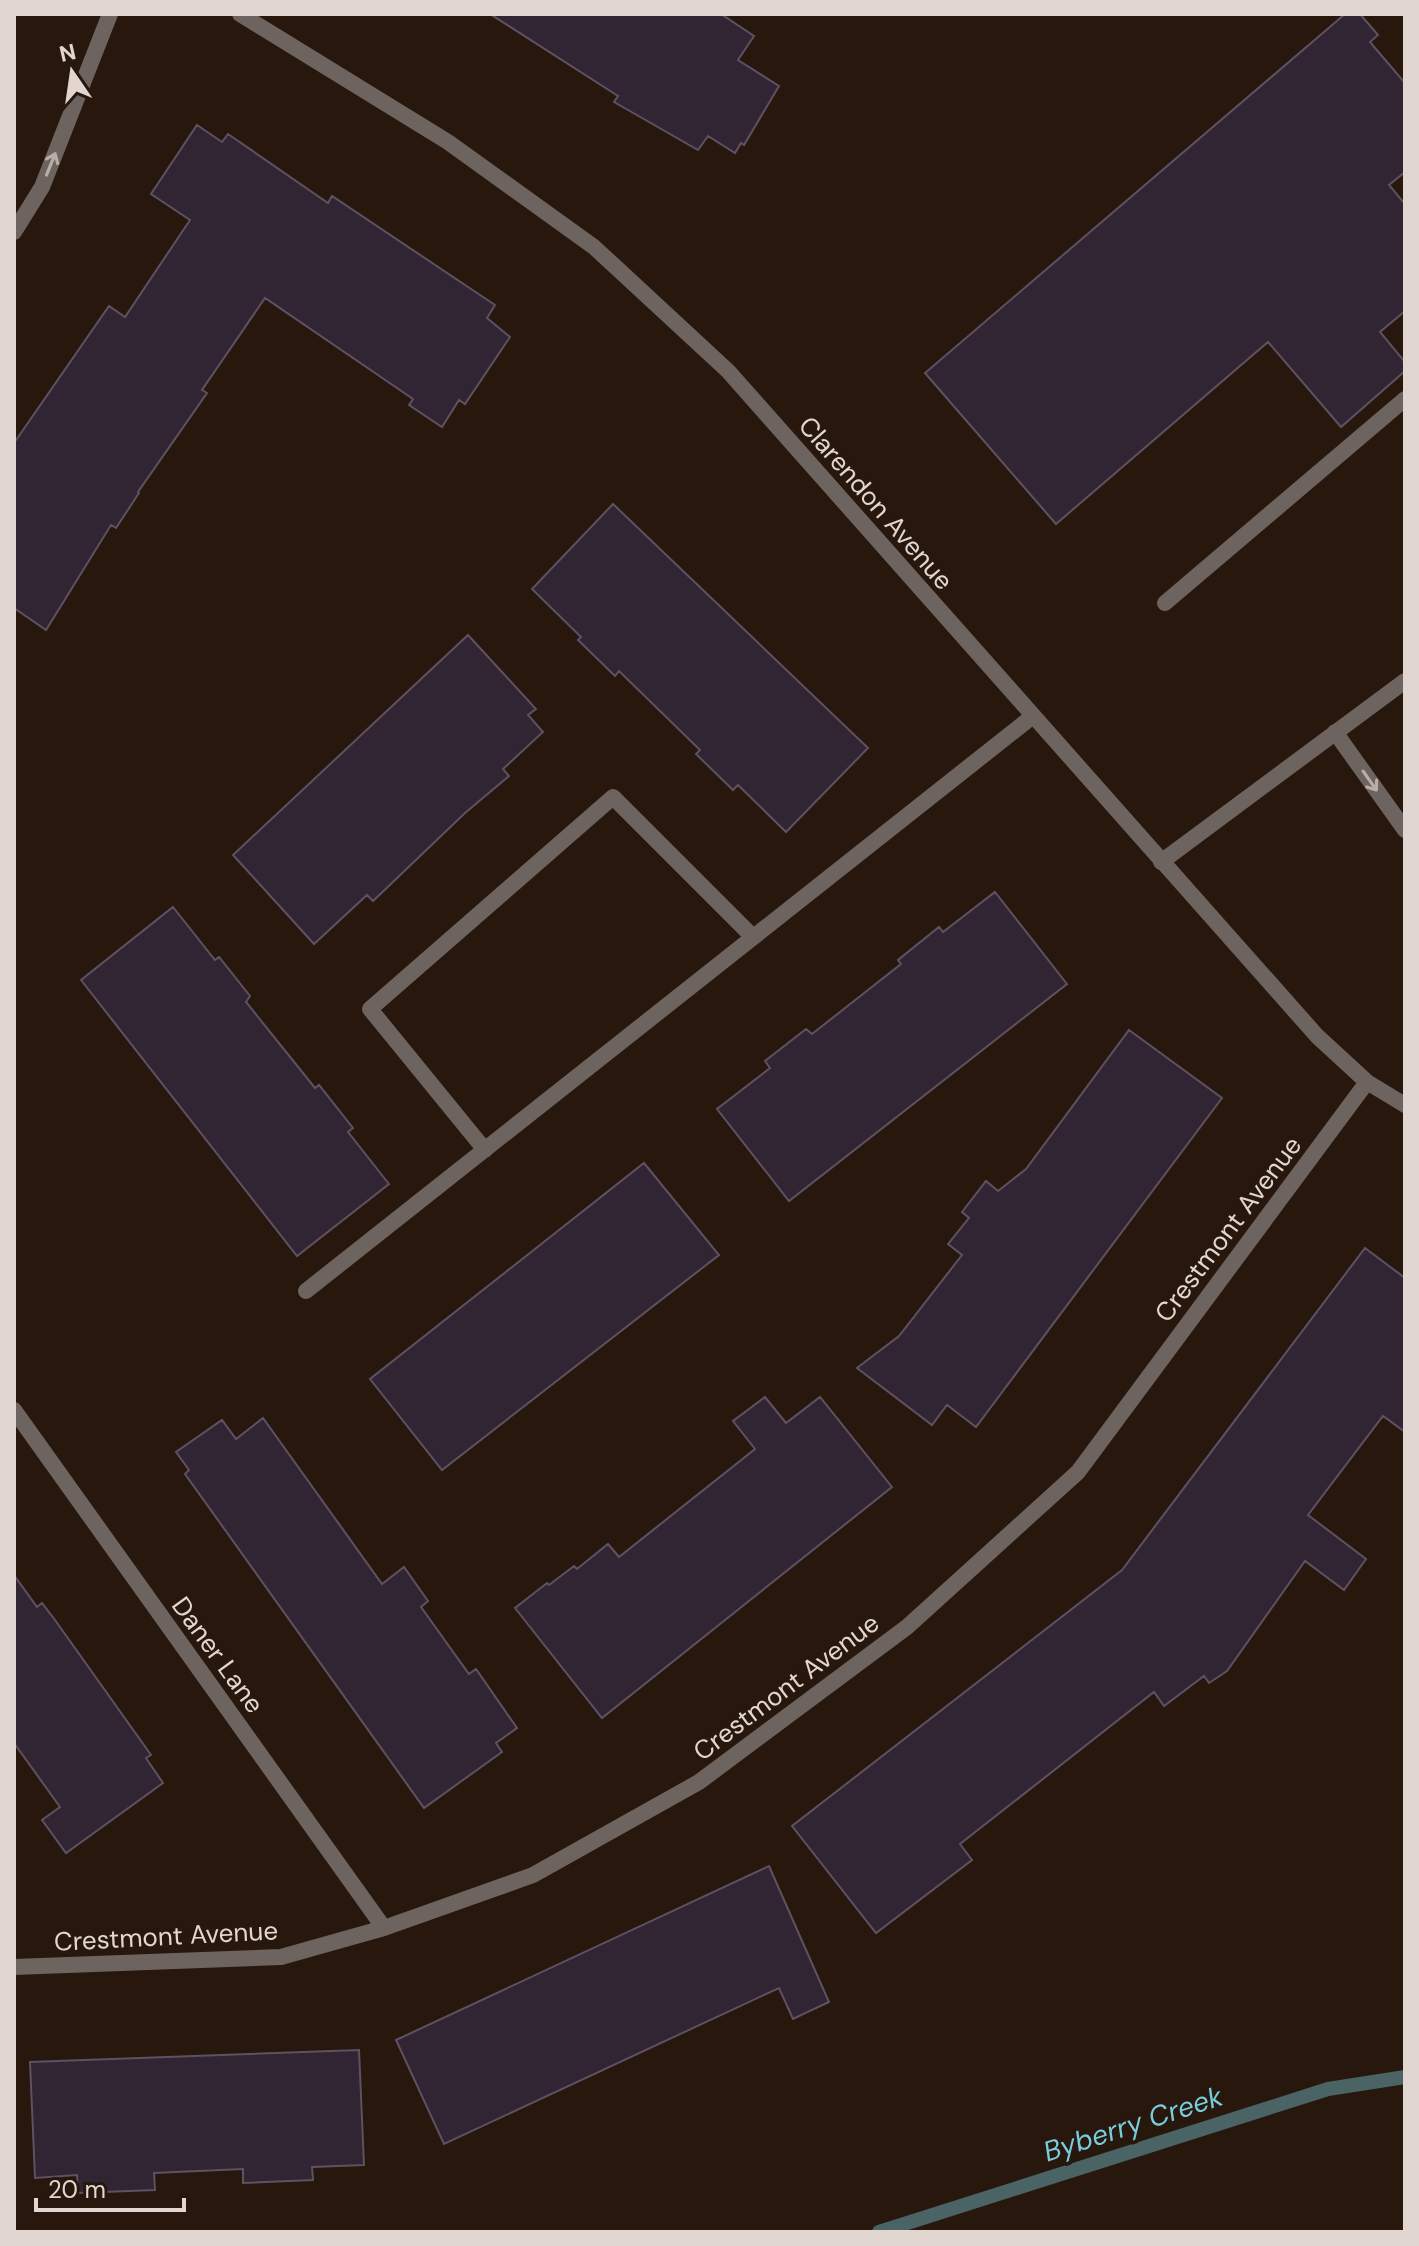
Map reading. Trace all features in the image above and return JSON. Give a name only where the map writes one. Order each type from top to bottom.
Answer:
[{"type":"street","points":[[14,232],[42,187],[110,14]]},
{"type":"street","name":"Clarendon Avenue","points":[[240,14],[448,142],[594,247],[728,371],[1317,1036],[1367,1082],[1405,1105]]},
{"type":"street","points":[[1165,603],[1405,399]]},
{"type":"street","points":[[1161,862],[1405,681]]},
{"type":"street","points":[[306,1291],[1033,716]]},
{"type":"street","points":[[1335,732],[1405,830]]},
{"type":"street","points":[[485,1150],[370,1009],[613,797],[753,937]]},
{"type":"street","name":"Crestmont Avenue","points":[[14,1967],[281,1957],[384,1928],[533,1875],[699,1782],[907,1627],[1078,1472],[1367,1082]]},
{"type":"street","name":"Daner Lane","points":[[14,1410],[384,1928]]},
{"type":"building","points":[[490,14],[721,14],[754,36],[738,60],[779,86],[744,145],[741,143],[735,153],[708,136],[698,150],[614,102],[618,96]]},
{"type":"building","points":[[1345,14],[1360,14],[1378,35],[1370,42],[1405,83],[1405,172],[1389,185],[1405,204],[1405,311],[1380,332],[1405,362],[1405,371],[1341,427],[1268,342],[1056,524],[925,373]]},
{"type":"building","points":[[197,125],[222,142],[228,134],[328,203],[332,196],[495,305],[487,318],[510,337],[465,404],[459,400],[442,427],[409,405],[413,399],[265,298],[202,390],[207,393],[116,528],[111,525],[46,630],[14,608],[14,443],[109,306],[125,317],[190,220],[151,194]]},
{"type":"building","points":[[613,504],[868,748],[786,832],[738,785],[733,790],[696,754],[700,750],[619,671],[615,676],[532,589]]},
{"type":"building","points":[[468,635],[536,709],[528,715],[543,732],[503,769],[509,776],[465,813],[373,901],[367,895],[314,944],[233,855]]},
{"type":"building","points":[[995,892],[1067,984],[789,1201],[717,1109],[770,1068],[765,1061],[806,1029],[812,1034],[901,964],[898,960],[939,927],[943,932]]},
{"type":"building","points":[[173,907],[215,960],[219,957],[250,996],[246,1002],[315,1088],[319,1085],[353,1128],[348,1132],[389,1184],[297,1256],[81,980]]},
{"type":"building","points":[[1129,1030],[1222,1098],[976,1427],[947,1405],[932,1425],[857,1368],[899,1336],[962,1255],[948,1244],[969,1218],[962,1212],[986,1181],[998,1191],[1026,1169]]},
{"type":"building","points":[[644,1163],[719,1255],[442,1470],[370,1379]]},
{"type":"building","points":[[1365,1248],[1405,1278],[1405,1432],[1383,1416],[1308,1515],[1366,1559],[1344,1590],[1305,1561],[1227,1671],[1209,1683],[1204,1676],[1164,1706],[1154,1692],[960,1844],[972,1860],[876,1933],[792,1826],[1122,1570]]},
{"type":"building","points":[[765,1397],[786,1423],[820,1397],[892,1487],[602,1718],[515,1608],[574,1566],[577,1569],[608,1544],[619,1557],[755,1449],[733,1421]]},
{"type":"building","points":[[263,1418],[382,1584],[404,1567],[428,1601],[421,1607],[469,1674],[476,1669],[517,1728],[496,1743],[502,1752],[424,1808],[185,1474],[189,1470],[176,1452],[222,1420],[236,1439]]},
{"type":"building","points":[[14,1575],[37,1607],[42,1603],[55,1620],[151,1755],[146,1758],[163,1783],[66,1853],[42,1820],[60,1807],[14,1743]]},
{"type":"building","points":[[769,1866],[829,2002],[793,2019],[779,1988],[444,2144],[396,2040]]},
{"type":"building","points":[[359,2050],[364,2165],[312,2167],[313,2180],[243,2183],[243,2169],[154,2173],[155,2190],[78,2193],[77,2175],[35,2178],[30,2062]]},
{"type":"waterway","name":"Byberry Creek","points":[[879,2232],[1328,2089],[1405,2077]]}]
